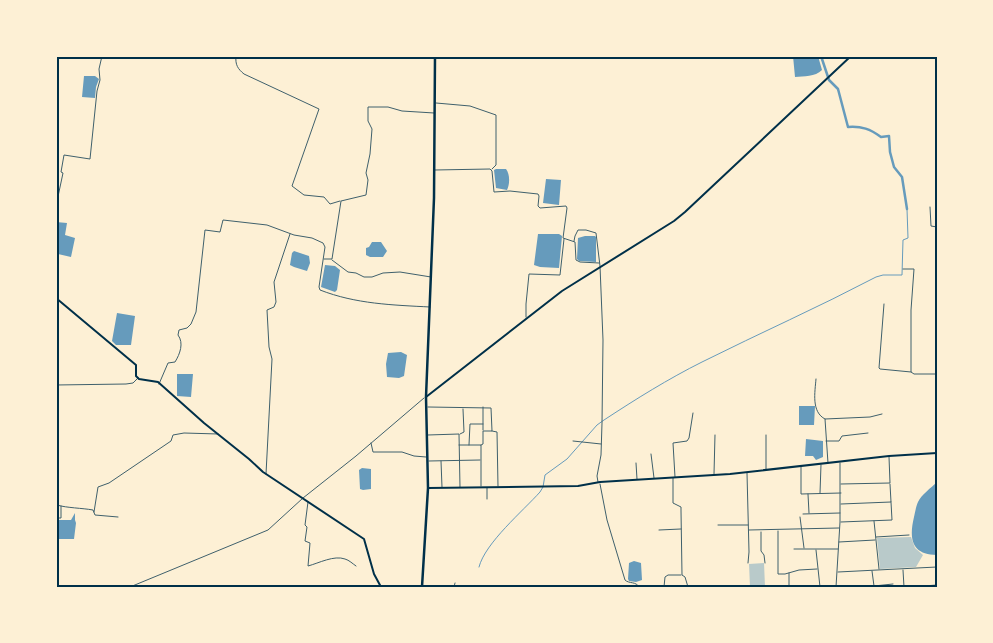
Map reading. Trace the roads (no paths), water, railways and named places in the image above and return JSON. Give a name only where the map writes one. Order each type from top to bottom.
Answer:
[{"type":"highway","points":[[422,587],[428,488],[426,397],[435,170],[435,56]]},
{"type":"main road","points":[[426,397],[526,317],[562,291],[674,221],[852,56]]},
{"type":"main road","points":[[56,298],[136,365],[136,376],[138,378],[158,382],[266,475],[364,539],[374,574],[381,587]]},
{"type":"main road","points":[[428,488],[578,486],[599,482],[714,475],[889,456],[937,453]]},
{"type":"street","points":[[56,206],[64,173],[61,172],[64,155],[90,159],[102,56]]},
{"type":"street","points":[[106,56],[123,58],[124,56]]},
{"type":"street","points":[[236,56],[235,61],[238,68],[244,74],[319,109],[292,186],[304,195],[324,197],[330,204],[366,195],[368,180],[366,173],[372,128],[368,121],[368,107],[388,107],[402,111],[434,113]]},
{"type":"street","points":[[434,103],[470,106],[494,113],[496,115],[497,158],[496,166],[491,170],[435,170]]},
{"type":"street","points":[[491,170],[494,192],[510,191],[538,194],[539,207],[568,207],[560,275],[529,274],[526,317]]},
{"type":"street","points":[[332,260],[341,201]]},
{"type":"street","points":[[930,207],[931,226],[937,227]]},
{"type":"street","points":[[159,384],[168,363],[175,362],[180,353],[178,333],[180,330],[187,328],[196,312],[205,230],[220,232],[223,220],[267,225],[295,235],[312,238],[325,245],[320,290],[341,298],[365,302],[392,306],[430,307]]},
{"type":"street","points":[[599,263],[578,262],[574,242],[578,230],[596,233],[600,266],[603,340],[602,423],[597,476],[626,581],[640,587]]},
{"type":"street","points":[[266,475],[272,359],[269,347],[267,310],[274,307],[276,302],[274,282],[290,233]]},
{"type":"street","points":[[564,238],[574,242]]},
{"type":"street","points":[[324,259],[332,260],[348,272],[364,277],[400,272],[432,277]]},
{"type":"street","points":[[903,269],[914,269],[911,310],[911,372]]},
{"type":"street","points":[[884,304],[879,368],[914,374],[937,374]]},
{"type":"street","points":[[56,385],[126,384],[133,383],[138,378]]},
{"type":"street","points":[[816,379],[816,407],[820,416],[825,419],[882,414]]},
{"type":"street","points":[[130,587],[268,530],[303,498],[426,397]]},
{"type":"street","points":[[426,407],[483,407],[491,409],[492,431]]},
{"type":"street","points":[[426,435],[459,434],[464,432],[463,407]]},
{"type":"street","points":[[481,487],[483,407]]},
{"type":"street","points":[[688,587],[685,577],[682,575],[681,509],[673,502],[673,442],[687,441],[689,438],[693,412]]},
{"type":"street","points":[[825,419],[828,463]]},
{"type":"street","points":[[469,445],[470,424],[483,424]]},
{"type":"street","points":[[483,431],[497,432],[498,487]]},
{"type":"street","points":[[94,512],[98,487],[108,483],[171,441],[174,435],[184,433],[219,434]]},
{"type":"street","points":[[826,441],[839,441],[842,436],[868,433]]},
{"type":"street","points":[[459,434],[460,488]]},
{"type":"street","points":[[714,475],[715,435]]},
{"type":"street","points":[[766,435],[766,469]]},
{"type":"street","points":[[573,441],[601,444]]},
{"type":"street","points":[[371,443],[373,452],[402,452],[427,459],[481,460]]},
{"type":"street","points":[[459,445],[481,445]]},
{"type":"street","points":[[651,454],[654,479]]},
{"type":"street","points":[[840,522],[892,520],[889,456]]},
{"type":"street","points":[[441,460],[442,488]]},
{"type":"street","points":[[836,587],[841,504],[840,462]]},
{"type":"street","points":[[636,463],[637,480]]},
{"type":"street","points":[[820,464],[820,494]]},
{"type":"street","points":[[801,466],[800,492],[802,494],[841,494]]},
{"type":"street","points":[[747,472],[748,563]]},
{"type":"street","points":[[841,484],[890,483]]},
{"type":"street","points":[[487,487],[487,499]]},
{"type":"street","points":[[808,494],[809,514]]},
{"type":"street","points":[[308,501],[305,541],[310,543],[308,566],[328,559],[346,558],[356,566]]},
{"type":"street","points":[[56,502],[57,505],[61,506],[93,510],[95,515],[118,517]]},
{"type":"street","points":[[841,504],[891,502]]},
{"type":"street","points":[[56,518],[61,518],[61,506]]},
{"type":"street","points":[[803,514],[840,513]]},
{"type":"street","points":[[800,517],[804,549]]},
{"type":"street","points":[[874,521],[879,570]]},
{"type":"street","points":[[718,525],[749,525]]},
{"type":"street","points":[[749,530],[778,531],[840,528]]},
{"type":"street","points":[[659,530],[682,529]]},
{"type":"street","points":[[761,531],[761,552],[764,555],[765,563]]},
{"type":"street","points":[[778,531],[777,573],[817,569]]},
{"type":"street","points":[[839,542],[909,535]]},
{"type":"street","points":[[794,549],[838,549]]},
{"type":"street","points":[[816,549],[820,587]]},
{"type":"street","points":[[837,572],[937,567]]},
{"type":"street","points":[[903,569],[904,587]]},
{"type":"street","points":[[872,570],[873,585],[893,584]]},
{"type":"street","points":[[789,573],[789,587]]},
{"type":"street","points":[[664,587],[665,577],[668,575],[682,575]]},
{"type":"street","points":[[454,587],[455,583]]},
{"type":"street","points":[[910,587],[937,585]]},
{"type":"water","points":[[793,56],[818,56],[822,70],[813,75],[795,77]]},
{"type":"water","points":[[84,76],[95,76],[99,79],[95,98],[82,97]]},
{"type":"water","points":[[506,169],[509,179],[507,190],[496,188],[494,170]]},
{"type":"water","points":[[546,179],[561,180],[559,205],[543,203]]},
{"type":"water","points":[[56,222],[67,223],[65,235],[75,238],[71,257],[56,252]]},
{"type":"water","points":[[538,234],[559,234],[562,236],[559,268],[534,265]]},
{"type":"water","points":[[585,236],[596,237],[596,262],[579,261],[577,259],[578,238]]},
{"type":"water","points":[[372,242],[381,242],[387,251],[383,257],[370,257],[366,255],[366,248]]},
{"type":"water","points":[[294,251],[309,256],[310,263],[307,271],[290,265]]},
{"type":"water","points":[[325,265],[335,266],[340,270],[337,290],[335,292],[321,287]]},
{"type":"water","points":[[117,313],[135,316],[131,345],[116,345],[112,341]]},
{"type":"water","points":[[401,352],[407,355],[404,376],[399,378],[387,377],[386,364],[388,353]]},
{"type":"water","points":[[177,374],[193,374],[191,397],[177,396]]},
{"type":"water","points":[[799,406],[815,406],[814,425],[799,425]]},
{"type":"water","points":[[806,439],[823,441],[823,457],[816,460],[813,456],[805,456]]},
{"type":"water","points":[[362,468],[371,469],[371,489],[360,489],[359,470]]},
{"type":"water","points":[[937,482],[937,555],[928,554],[917,549],[912,538],[912,525],[919,499]]},
{"type":"water","points":[[75,513],[74,539],[56,539],[57,520],[71,520]]},
{"type":"water","points":[[634,561],[641,563],[642,580],[636,582],[629,581],[628,579],[629,563]]},
{"type":"waterway","points":[[821,56],[829,80],[838,89],[848,127],[866,129],[881,137],[889,136],[890,152],[894,167],[902,177],[907,209]]},
{"type":"waterway","points":[[479,567],[496,538],[540,492],[545,475],[567,459],[597,425],[604,420],[652,389],[689,369],[876,277],[902,275],[903,240],[908,238],[907,209]]}]
